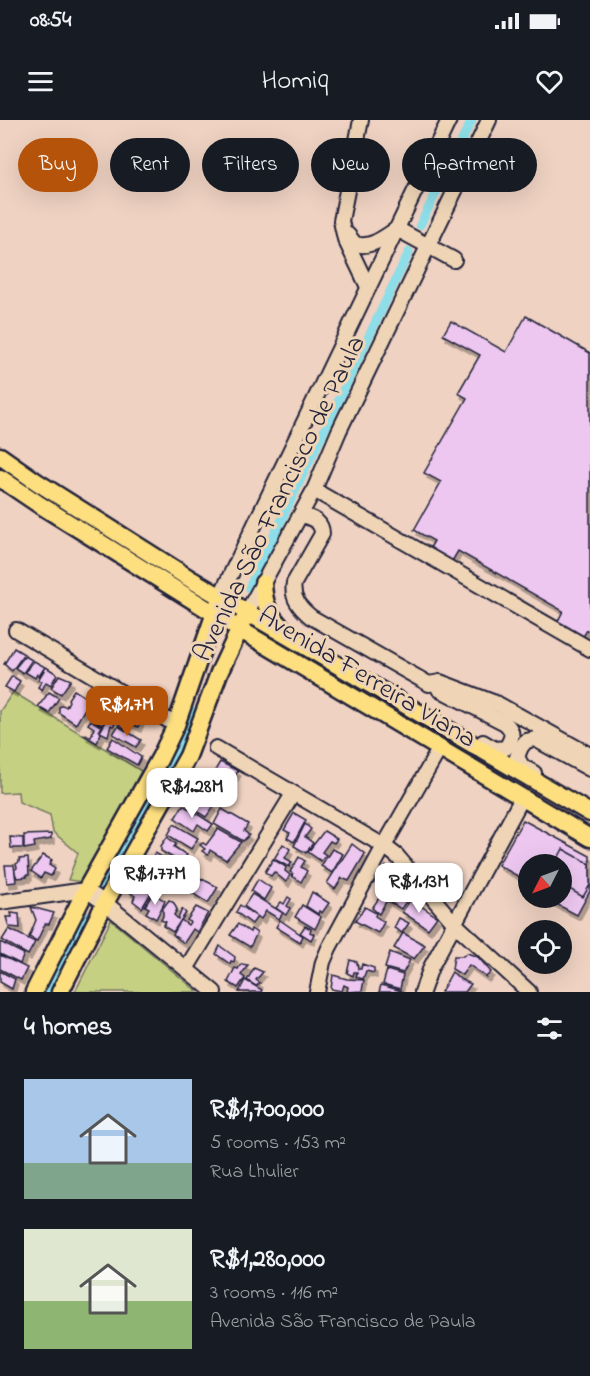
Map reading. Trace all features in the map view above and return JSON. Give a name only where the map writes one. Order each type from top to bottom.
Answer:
[{"type":"main road","name":"Avenida Ferreira Viana","points":[[0,456],[37,482],[220,597],[590,813]]},
{"type":"main road","name":"Avenida Ferreira Viana","points":[[0,478],[214,614],[590,838]]},
{"type":"main road","points":[[263,583],[267,608],[289,636]]},
{"type":"main road","name":"Avenida São Francisco de Paula","points":[[33,992],[176,725],[220,597]]},
{"type":"main road","name":"Avenida São Francisco de Paula","points":[[60,992],[105,903],[188,756],[219,675],[247,612]]},
{"type":"main road","points":[[197,664],[219,675]]},
{"type":"street","points":[[360,120],[342,213],[343,233],[368,287]]},
{"type":"street","name":"Avenida São Francisco de Paula","points":[[220,597],[368,287],[401,231],[449,120]]},
{"type":"street","name":"Avenida São Francisco de Paula","points":[[247,612],[315,490],[339,431],[427,244],[489,120]]},
{"type":"street","points":[[342,213],[346,230],[355,244],[369,245],[401,231],[454,260]]},
{"type":"street","points":[[315,490],[590,649]]},
{"type":"street","points":[[302,515],[319,522],[322,526],[322,534],[292,590],[299,606],[311,617],[335,632],[505,723],[511,728],[512,734],[506,748],[500,750],[455,726],[438,724]]},
{"type":"street","points":[[16,630],[176,725]]},
{"type":"street","points":[[429,684],[440,682],[498,704],[590,755]]},
{"type":"street","points":[[590,769],[535,739],[526,741],[517,757],[522,766],[590,806]]},
{"type":"street","points":[[216,748],[384,846],[397,856],[455,924],[529,992]]},
{"type":"street","points":[[317,992],[323,962],[329,948],[440,748]]},
{"type":"street","points":[[186,969],[293,794]]},
{"type":"street","points":[[422,992],[431,967],[522,798]]},
{"type":"street","points":[[0,902],[86,890],[214,992]]},
{"type":"green space","points":[[13,692],[141,771],[83,882],[68,880],[78,853],[53,832],[50,815],[19,802],[18,792],[0,793],[0,711]]},
{"type":"green space","points":[[111,920],[198,992],[75,992]]},
{"type":"building","points":[[526,316],[590,353],[590,632],[587,630],[581,640],[556,625],[563,611],[458,551],[451,563],[428,551],[434,541],[414,530],[441,482],[424,473],[467,398],[458,393],[480,355],[443,335],[451,321],[506,352]]},
{"type":"building","points":[[14,648],[24,654],[12,671],[4,664]]},
{"type":"building","points":[[25,656],[32,660],[23,673],[15,668]]},
{"type":"building","points":[[34,661],[45,667],[35,678],[25,672]]},
{"type":"building","points":[[46,667],[57,674],[51,685],[46,682],[42,690],[38,687],[42,681],[38,680]]},
{"type":"building","points":[[59,675],[71,680],[61,694],[51,688]]},
{"type":"building","points":[[12,676],[20,681],[14,692],[5,687]]},
{"type":"building","points":[[74,690],[90,700],[76,724],[59,713],[59,707],[63,705],[66,707]]},
{"type":"building","points":[[49,692],[59,698],[49,713],[38,707]]},
{"type":"building","points":[[101,711],[108,716],[102,725],[95,721]]},
{"type":"building","points":[[124,711],[131,715],[126,729],[117,723]]},
{"type":"building","points":[[133,713],[142,717],[138,727],[130,723]]},
{"type":"building","points":[[108,718],[115,724],[111,725],[108,736],[100,732]]},
{"type":"building","points":[[91,720],[102,727],[99,730],[101,733],[97,743],[84,735],[91,737],[94,728],[88,724]]},
{"type":"building","points":[[118,726],[141,740],[136,747],[113,734]]},
{"type":"building","points":[[113,738],[141,757],[137,765],[107,748]]},
{"type":"building","points":[[220,762],[238,771],[221,797],[206,786]]},
{"type":"building","points":[[196,783],[205,788],[200,796],[214,806],[206,817],[196,811],[198,803],[189,795]]},
{"type":"building","points":[[183,805],[213,824],[208,831],[198,824],[194,831],[175,818]]},
{"type":"building","points":[[222,809],[248,824],[244,831],[249,835],[243,841],[214,824]]},
{"type":"building","points":[[294,813],[306,820],[294,842],[287,838],[290,833],[284,830]]},
{"type":"building","points":[[523,820],[590,856],[590,891],[577,915],[564,908],[572,908],[572,854],[518,854],[518,876],[498,865]]},
{"type":"building","points":[[174,824],[198,838],[191,849],[168,835]]},
{"type":"building","points":[[305,824],[311,829],[305,837],[313,843],[306,853],[294,846]]},
{"type":"building","points":[[218,829],[241,842],[226,860],[210,850],[208,855],[202,851],[205,849],[200,845],[203,843],[206,845]]},
{"type":"building","points":[[324,831],[337,839],[334,843],[330,841],[322,852],[326,855],[321,861],[308,852]]},
{"type":"building","points":[[51,834],[51,839],[34,842],[35,847],[24,849],[24,835]]},
{"type":"building","points":[[10,837],[23,838],[23,848],[11,848]]},
{"type":"building","points":[[167,837],[176,844],[174,847],[187,855],[182,863],[161,851],[161,846]]},
{"type":"building","points":[[283,844],[290,849],[285,858],[292,862],[289,867],[274,859]]},
{"type":"building","points":[[352,844],[365,854],[349,881],[342,878],[335,889],[327,883]]},
{"type":"building","points":[[332,849],[343,854],[332,873],[321,866]]},
{"type":"building","points":[[563,849],[572,854],[560,854]]},
{"type":"building","points":[[155,853],[173,863],[166,874],[154,867],[152,870],[148,866]]},
{"type":"building","points":[[572,854],[590,864],[590,885],[583,897],[572,890]]},
{"type":"building","points":[[43,855],[52,860],[49,865],[55,869],[51,876],[44,873],[41,878],[31,871]]},
{"type":"building","points":[[299,857],[305,861],[301,867],[307,871],[301,882],[290,872]]},
{"type":"building","points":[[28,858],[29,875],[17,878],[14,870],[17,868],[16,864],[19,859]]},
{"type":"building","points":[[273,859],[286,867],[285,871],[290,875],[286,882],[274,872],[271,876],[265,872]]},
{"type":"building","points":[[5,865],[14,865],[16,882],[7,883]]},
{"type":"building","points":[[386,866],[398,875],[389,894],[375,883]]},
{"type":"building","points":[[178,868],[185,873],[179,884],[172,879]]},
{"type":"building","points":[[144,870],[159,879],[142,908],[133,901],[135,896],[128,891],[136,876],[139,877]]},
{"type":"building","points":[[200,878],[218,887],[208,903],[192,893]]},
{"type":"building","points":[[258,879],[271,888],[264,900],[251,891]]},
{"type":"building","points":[[396,884],[411,894],[401,909],[388,901]]},
{"type":"building","points":[[384,891],[390,895],[379,914],[372,908]]},
{"type":"building","points":[[312,892],[329,903],[322,913],[319,911],[318,914],[306,906]]},
{"type":"building","points":[[153,893],[165,901],[156,919],[146,913],[149,908],[145,906]]},
{"type":"building","points":[[252,894],[283,913],[279,919],[266,911],[261,919],[244,906]]},
{"type":"building","points":[[288,897],[291,899],[287,906],[290,908],[286,915],[276,908],[281,902],[284,904]]},
{"type":"building","points":[[411,899],[437,917],[428,929],[402,912]]},
{"type":"building","points":[[169,900],[174,903],[177,910],[174,915],[178,919],[182,909],[186,913],[173,932],[163,926],[166,922],[161,920],[163,908]]},
{"type":"building","points":[[240,905],[257,917],[252,924],[236,912]]},
{"type":"building","points":[[302,905],[321,917],[315,929],[295,917]]},
{"type":"building","points":[[31,907],[54,913],[49,924],[45,924],[37,941],[29,937],[36,920]]},
{"type":"building","points":[[196,907],[208,913],[197,932],[193,929],[184,943],[173,935],[181,920],[188,925],[190,922],[187,920]]},
{"type":"building","points":[[365,907],[376,913],[375,916],[384,922],[378,933],[355,921]]},
{"type":"building","points":[[11,913],[19,914],[20,928],[9,927],[6,917],[12,917]]},
{"type":"building","points":[[399,918],[409,923],[402,933],[394,928]]},
{"type":"building","points":[[280,920],[303,936],[300,942],[276,927]]},
{"type":"building","points":[[238,924],[250,932],[251,929],[257,933],[250,947],[230,935]]},
{"type":"building","points":[[305,926],[314,934],[311,940],[300,933]]},
{"type":"building","points":[[9,929],[35,942],[28,955],[2,940]]},
{"type":"building","points":[[403,933],[425,945],[414,959],[394,948]]},
{"type":"building","points":[[0,942],[24,954],[20,964],[0,954]]},
{"type":"building","points":[[220,946],[235,957],[234,962],[231,961],[230,964],[216,954]]},
{"type":"building","points":[[390,952],[410,960],[403,973],[385,968]]},
{"type":"building","points":[[467,953],[478,957],[491,972],[486,977],[469,965],[462,975],[452,969],[454,956],[463,956]]},
{"type":"building","points":[[0,955],[27,968],[21,980],[0,969]]},
{"type":"building","points":[[350,960],[357,962],[358,969],[361,969],[362,964],[374,968],[374,973],[366,971],[363,979],[356,977],[357,972],[354,972],[353,976],[347,973]]},
{"type":"building","points":[[241,964],[248,965],[241,975],[245,978],[238,988],[228,982],[235,968],[238,969]]},
{"type":"building","points":[[254,968],[263,972],[256,980],[260,983],[256,986],[247,980]]},
{"type":"building","points":[[387,970],[403,975],[400,989],[383,984]]},
{"type":"building","points":[[0,971],[15,979],[12,989],[0,982]]},
{"type":"building","points":[[452,972],[471,984],[465,992],[441,992]]},
{"type":"building","points":[[333,975],[364,980],[362,991],[347,992],[348,987],[344,985],[342,991],[331,989]]},
{"type":"building","points":[[245,980],[262,990],[261,992],[239,992]]},
{"type":"building","points":[[381,985],[402,991],[402,992],[379,992]]},
{"type":"waterway","points":[[420,225],[472,120]]},
{"type":"waterway","points":[[249,588],[409,252]]},
{"type":"waterway","points":[[103,886],[173,765],[196,711]]},
{"type":"waterway","points":[[48,992],[87,916]]}]
